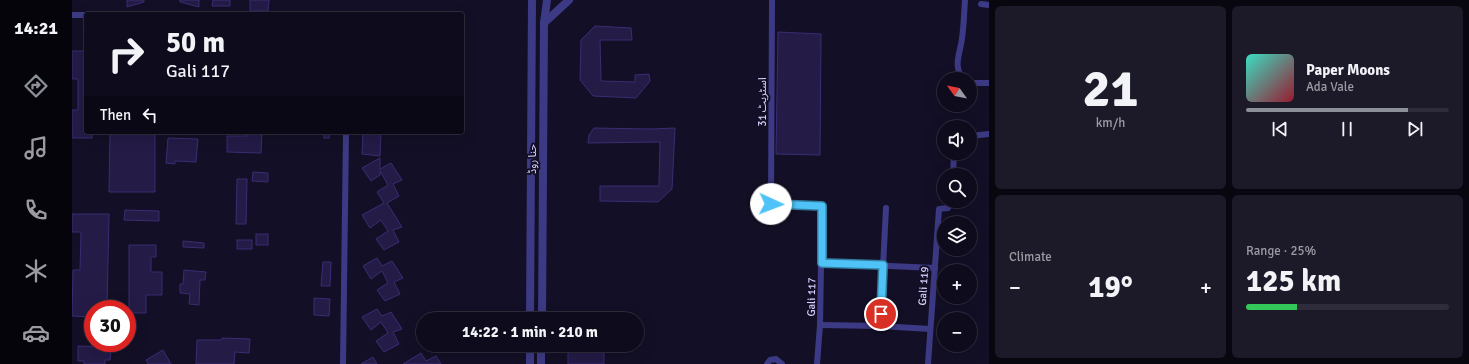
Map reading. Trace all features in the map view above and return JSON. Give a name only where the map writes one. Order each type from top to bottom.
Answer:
[{"type":"street","name":"حنا روڈ","points":[[530,312],[532,0]]},
{"type":"street","name":"حنا روڈ","points":[[542,312],[544,23],[547,0]]},
{"type":"street","points":[[544,23],[569,0]]},
{"type":"street","name":"اسٹریٹ 31","points":[[772,0],[771,204],[822,206]]},
{"type":"street","points":[[960,72],[957,60],[962,39],[965,0]]},
{"type":"street","points":[[981,4],[989,5]]},
{"type":"street","points":[[72,15],[84,15]]},
{"type":"street","points":[[977,83],[989,83]]},
{"type":"street","points":[[343,364],[346,134]]},
{"type":"street","points":[[977,135],[989,134]]},
{"type":"street","name":"Gali 117","points":[[818,364],[822,263],[822,206]]},
{"type":"street","points":[[880,326],[886,208]]},
{"type":"street","name":"Gali 119","points":[[928,364],[939,209],[948,208]]},
{"type":"street","points":[[530,257],[542,258]]},
{"type":"street","points":[[822,263],[935,268]]},
{"type":"street","points":[[820,325],[930,329]]},
{"type":"street","points":[[530,352],[530,364]]},
{"type":"street","points":[[541,352],[541,364]]},
{"type":"street","points":[[767,364],[770,360],[776,360],[782,364]]},
{"type":"building","points":[[127,0],[144,0],[144,2],[127,7]]},
{"type":"building","points":[[180,0],[199,0],[199,7],[180,2]]},
{"type":"building","points":[[213,0],[230,0],[230,6],[212,6]]},
{"type":"building","points":[[250,0],[269,0],[268,11],[250,11]]},
{"type":"building","points":[[595,26],[631,28],[632,40],[600,40],[601,81],[635,82],[635,75],[649,74],[650,81],[636,98],[593,96],[580,80],[581,40]]},
{"type":"building","points":[[778,32],[821,34],[820,155],[776,154]]},
{"type":"building","points":[[72,51],[84,51],[84,134],[92,134],[92,138],[72,138],[72,110],[78,110],[78,79],[72,79]]},
{"type":"building","points":[[594,128],[675,128],[672,189],[658,202],[600,201],[600,186],[659,186],[660,142],[588,143],[589,135]]},
{"type":"building","points":[[110,134],[155,134],[155,192],[109,192]]},
{"type":"building","points":[[247,134],[262,134],[261,153],[227,152],[227,136],[247,136]]},
{"type":"building","points":[[324,134],[329,134],[329,138],[324,138]]},
{"type":"building","points":[[363,134],[381,134],[380,156],[362,154]]},
{"type":"building","points":[[168,138],[198,139],[196,162],[175,161],[175,164],[166,163]]},
{"type":"building","points":[[380,158],[380,169],[391,163],[402,180],[393,184],[399,196],[387,203],[402,227],[393,230],[399,242],[384,250],[376,239],[388,231],[381,220],[370,228],[362,215],[384,203],[377,192],[388,185],[380,171],[380,175],[371,181],[362,168]]},
{"type":"building","points":[[253,172],[268,173],[268,182],[252,181]]},
{"type":"building","points":[[237,179],[247,179],[246,224],[236,224]]},
{"type":"building","points":[[125,210],[159,211],[159,221],[124,220]]},
{"type":"building","points":[[72,214],[109,214],[107,300],[84,300],[84,317],[72,316],[73,270],[80,270],[81,232],[72,232]]},
{"type":"building","points":[[256,234],[268,234],[268,245],[256,245]]},
{"type":"building","points":[[237,240],[252,240],[252,249],[237,249]]},
{"type":"building","points":[[183,241],[204,243],[204,248],[183,247]]},
{"type":"building","points":[[129,245],[156,245],[156,257],[151,257],[151,272],[162,272],[162,295],[146,295],[146,313],[136,313],[136,300],[129,300]]},
{"type":"building","points":[[377,258],[382,266],[392,261],[403,278],[394,282],[400,294],[385,301],[377,290],[388,283],[382,271],[371,279],[363,266]]},
{"type":"building","points":[[323,262],[331,262],[330,286],[321,286]]},
{"type":"building","points":[[184,270],[206,272],[205,280],[200,280],[199,305],[189,304],[190,294],[180,293],[180,284],[183,284]]},
{"type":"building","points":[[314,298],[330,299],[329,316],[314,315]]},
{"type":"building","points":[[377,309],[382,316],[391,312],[402,329],[393,332],[399,344],[384,352],[376,341],[388,333],[381,322],[371,330],[362,317]]},
{"type":"building","points":[[222,338],[250,339],[249,353],[235,352],[234,364],[196,364],[197,340],[222,340]]},
{"type":"building","points":[[78,346],[84,346],[84,352],[111,352],[110,360],[105,360],[105,364],[84,364],[84,361],[78,361]]},
{"type":"building","points":[[163,350],[171,364],[148,364],[146,360]]},
{"type":"building","points":[[568,352],[604,352],[604,364],[568,364]]},
{"type":"building","points":[[421,353],[426,361],[436,356],[441,364],[403,364]]},
{"type":"building","points":[[373,357],[377,364],[361,364]]},
{"type":"route","points":[[771,204],[822,206],[822,263],[883,265],[881,314]]}]
